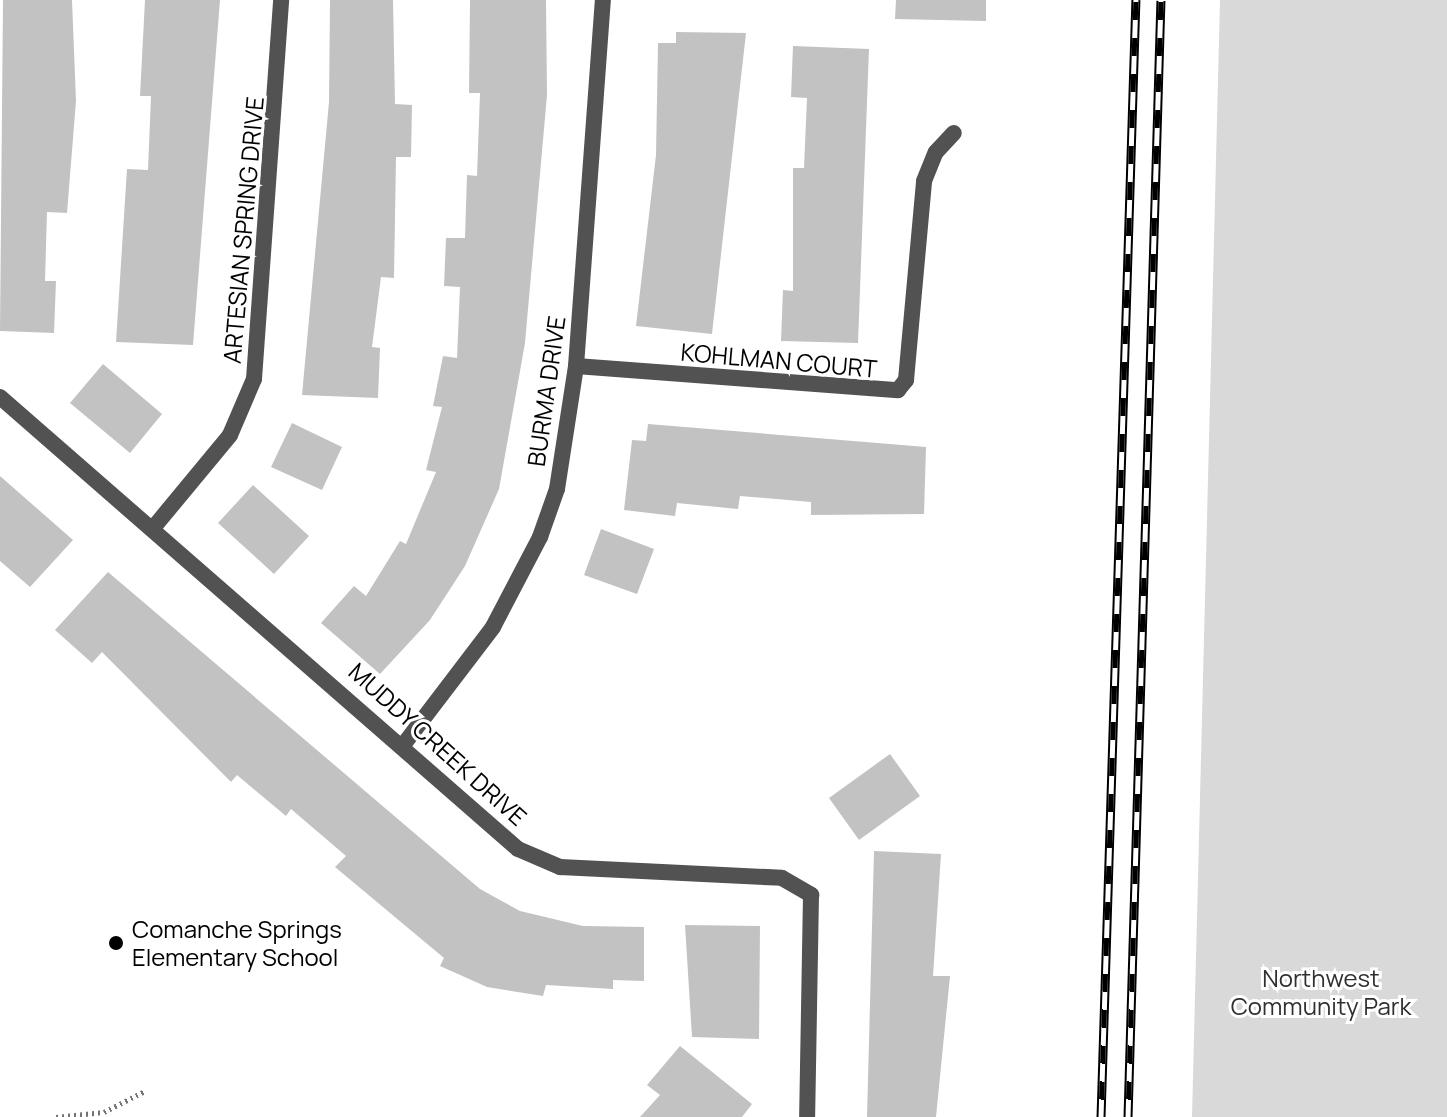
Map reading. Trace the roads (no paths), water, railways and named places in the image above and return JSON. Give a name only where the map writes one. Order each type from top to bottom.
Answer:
[{"type":"street","name":"ARTESIAN SPRING DRIVE","points":[[154,527],[230,435],[254,379],[281,0]]},
{"type":"street","name":"BURMA DRIVE","points":[[404,744],[493,627],[540,537],[569,437],[603,0]]},
{"type":"street","name":"KOHLMAN COURT","points":[[576,366],[898,390],[906,380],[924,181],[936,152],[954,133]]},
{"type":"street","name":"MUDDY CREEK DRIVE","points":[[0,397],[404,744],[518,849],[560,867],[782,878],[811,895],[807,1117]]},
{"type":"railway","points":[[1101,1117],[1136,0]]},
{"type":"railway","points":[[1128,1117],[1161,0]]},
{"type":"place","name":"Comanche Springs Elementary School","points":[[116,943]]},
{"type":"park label","name":"Northwest Community Park","points":[[1321,992]]}]
